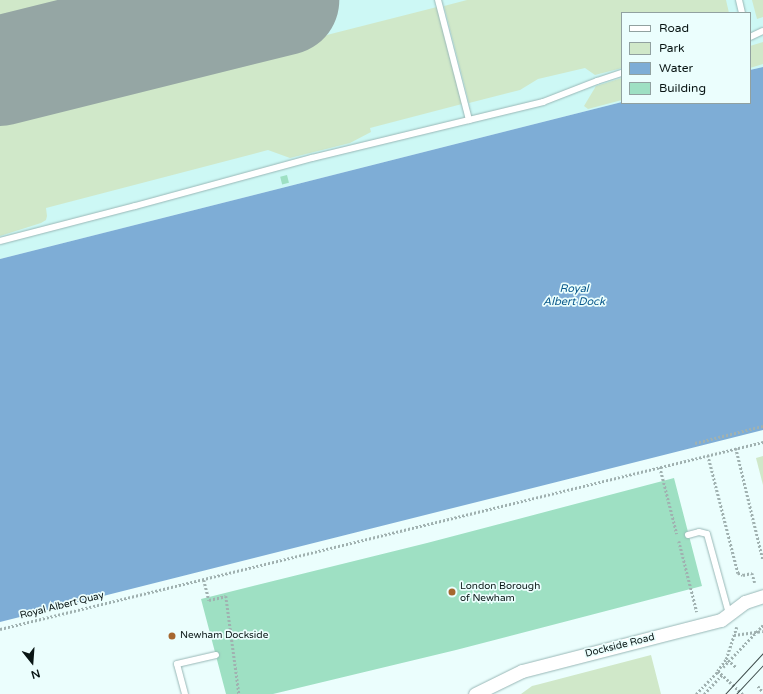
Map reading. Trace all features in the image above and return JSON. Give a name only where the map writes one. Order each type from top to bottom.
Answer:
[{"type":"street","name":"Dockside Road","points":[[475,694],[519,672],[720,620],[745,602],[763,596]]},
{"type":"lane","points":[[438,0],[469,120]]},
{"type":"lane","points":[[739,0],[742,12]]},
{"type":"lane","points":[[751,37],[763,31]]},
{"type":"lane","points":[[0,241],[312,158],[544,102],[621,73]]},
{"type":"lane","points":[[688,535],[700,532],[707,534],[729,614]]},
{"type":"lane","points":[[185,694],[177,664],[216,654]]},
{"type":"path","points":[[695,443],[763,426]]},
{"type":"path","name":"Royal Albert Quay","points":[[0,629],[763,442]]},
{"type":"path","points":[[736,448],[763,560]]},
{"type":"path","points":[[708,455],[738,572],[743,575],[752,573],[755,581]]},
{"type":"path","points":[[660,467],[666,489]]},
{"type":"path","points":[[688,578],[693,598]]},
{"type":"path","points":[[204,580],[209,600],[226,596],[239,694]]},
{"type":"path","points":[[728,660],[734,635],[745,602]]},
{"type":"path","points":[[696,694],[763,625]]},
{"type":"path","points":[[734,635],[763,632]]},
{"type":"path","points":[[728,660],[736,667]]},
{"type":"path","points":[[718,671],[743,694]]},
{"type":"path","points":[[704,694],[722,675]]},
{"type":"path","points":[[758,686],[762,691]]},
{"type":"shaded area","points":[[0,0],[763,0],[763,67],[751,70],[751,12],[621,12],[621,102],[0,259]]},
{"type":"green space","points":[[0,0],[105,0],[0,25]]},
{"type":"green space","points":[[467,0],[726,0],[729,12],[621,12],[621,68],[595,75],[585,68],[538,79],[520,90],[469,103],[444,6]]},
{"type":"green space","points":[[752,0],[763,0],[763,17],[757,19]]},
{"type":"green space","points":[[437,7],[462,104],[370,128],[371,132],[350,143],[290,158],[268,150],[46,208],[46,220],[0,236],[0,118]]},
{"type":"green space","points":[[763,42],[763,64],[751,68],[751,46]]},
{"type":"green space","points":[[621,78],[621,100],[588,109],[584,106],[596,86]]},
{"type":"green space","points":[[763,456],[763,485],[756,458]]},
{"type":"green space","points":[[651,655],[661,694],[521,694],[532,686]]},
{"type":"water","name":"Royal Albert Dock","points":[[763,67],[763,430],[0,622],[0,259],[621,102],[621,104],[751,104],[751,70]]},
{"type":"building","points":[[287,175],[289,183],[282,184],[280,177]]},
{"type":"building","name":"London Borough of Newham","points":[[674,478],[702,586],[456,650],[273,694],[226,694],[201,599],[427,543]]},
{"type":"taxiway","points":[[0,64],[24,66]]},
{"type":"runway","points":[[0,71],[284,0]]},
{"type":"tram line","points":[[725,694],[763,653]]},
{"type":"tram line","points":[[736,694],[763,665]]},
{"type":"place","name":"London Borough of Newham","points":[[452,592]]},
{"type":"place","name":"Newham Dockside","points":[[172,636]]}]
